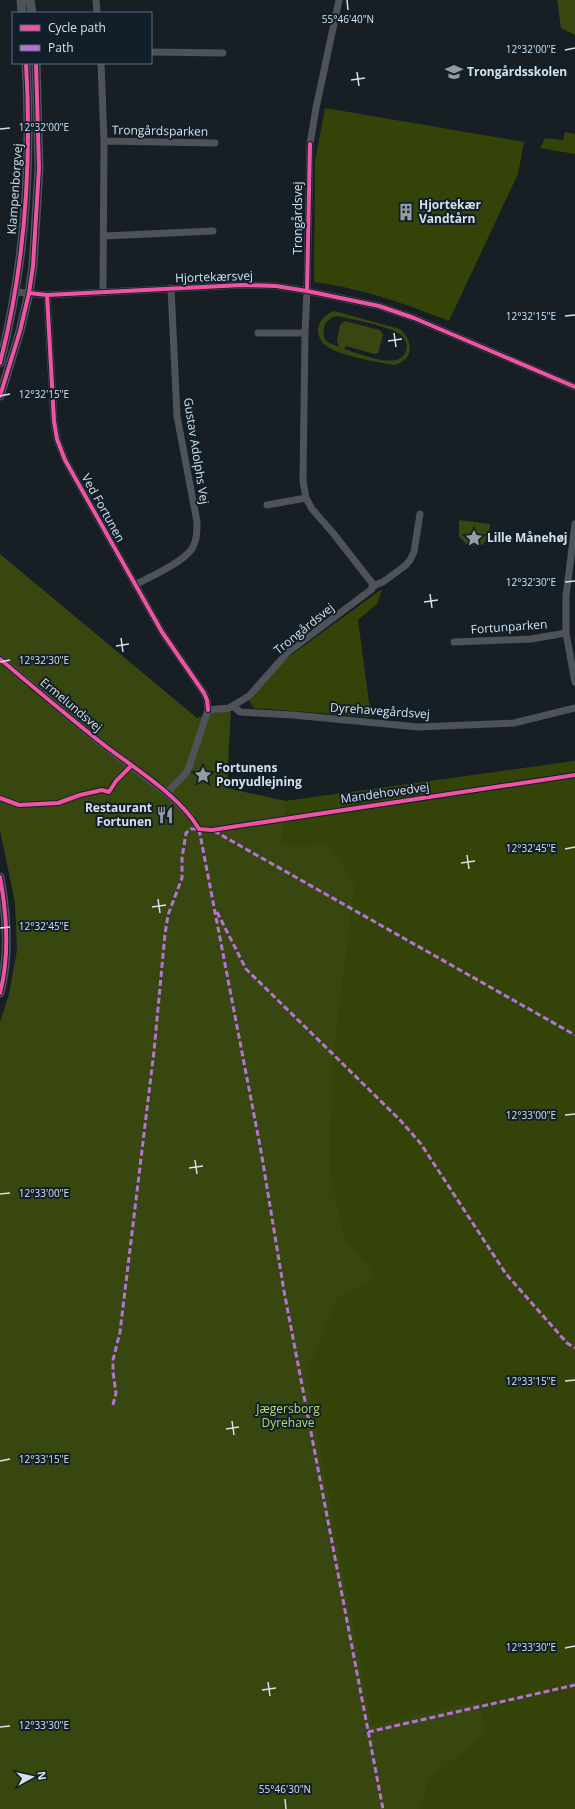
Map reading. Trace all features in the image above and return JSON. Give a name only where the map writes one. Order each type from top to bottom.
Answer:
[{"type":"street","points":[[21,0],[22,12]]},
{"type":"street","points":[[30,0],[32,12]]},
{"type":"street","points":[[96,0],[97,12]]},
{"type":"street","name":"Trongårdsvej","points":[[339,0],[316,108],[310,144],[303,480],[306,498],[312,509],[333,533],[373,586]]},
{"type":"street","points":[[152,52],[223,53]]},
{"type":"street","name":"Klampenborgvej","points":[[0,363],[16,292],[28,172],[29,118],[26,64]]},
{"type":"street","name":"Klampenborgvej","points":[[0,396],[20,331],[29,293],[33,266],[39,168],[36,64]]},
{"type":"street","name":"Trongårdsparken","points":[[101,64],[104,141],[103,291]]},
{"type":"street","name":"Trongårdsparken","points":[[104,141],[215,143]]},
{"type":"street","points":[[104,236],[213,231]]},
{"type":"street","name":"Hjortekærsvej","points":[[16,292],[47,295],[242,285],[276,286],[307,291],[379,306],[414,318],[575,386]]},
{"type":"street","name":"Gustav Adolphs Vej","points":[[135,585],[181,559],[191,550],[197,534],[197,522],[177,416],[171,288]]},
{"type":"street","name":"Ved Fortunen","points":[[47,295],[54,421],[57,439],[65,460],[162,632],[204,693],[207,700],[208,710]]},
{"type":"street","points":[[258,333],[305,333]]},
{"type":"street","points":[[267,505],[306,498]]},
{"type":"street","name":"Trongårdsvej","points":[[208,710],[233,706],[249,696],[288,652],[371,592],[373,586],[383,582],[406,565],[414,552],[420,514]]},
{"type":"street","name":"Fortunparken","points":[[575,524],[566,596],[566,633],[575,682]]},
{"type":"street","name":"Fortunparken","points":[[454,642],[531,639],[566,633]]},
{"type":"street","name":"Ermelundsvej","points":[[0,659],[131,766],[167,793]]},
{"type":"street","name":"Dyrehavegårdsvej","points":[[233,706],[240,712],[293,715],[418,727],[514,722],[575,708]]},
{"type":"street","points":[[191,816],[167,793],[186,773],[208,710]]},
{"type":"street","points":[[0,877],[6,912],[6,962],[0,994]]},
{"type":"green space","points":[[557,0],[575,0],[575,35],[561,28]]},
{"type":"green space","points":[[325,108],[524,142],[518,174],[449,321],[366,292],[314,282],[315,161]]},
{"type":"green space","points":[[565,132],[575,134],[575,154],[540,148],[545,138],[563,140]]},
{"type":"green space","points":[[334,311],[400,329],[408,339],[410,349],[406,359],[394,365],[358,358],[331,349],[325,345],[319,336],[319,325],[326,315]],"holes":[[[336,316],[370,323],[396,332],[405,340],[407,344],[406,351],[402,357],[387,361],[368,357],[344,349],[346,346],[374,354],[378,353],[383,335],[380,330],[345,321],[340,325],[337,341],[339,347],[327,342],[324,337],[324,327],[327,321]]]},
{"type":"green space","points":[[459,520],[490,524],[489,537],[482,545],[469,546],[459,537]]},
{"type":"green space","name":"Jægersborg Dyrehave","points":[[0,554],[197,718],[231,707],[227,788],[286,801],[575,761],[575,1809],[0,1809],[0,1022],[9,994],[17,950],[15,903],[0,830]]},
{"type":"green space","points":[[382,589],[377,604],[358,620],[371,717],[254,708],[249,701],[283,661]]},
{"type":"green space","points":[[575,761],[575,1809],[420,1809],[429,1780],[485,1734],[480,1701],[372,1725],[306,1374],[337,1299],[377,1277],[345,1240],[329,1169],[333,1056],[355,885],[330,845],[281,846],[286,801]]},
{"type":"marked path","points":[[113,1405],[116,1393],[113,1360],[120,1332],[154,1051],[165,934],[168,915],[182,878],[182,858],[186,833],[191,829],[199,829],[261,1151],[284,1291],[383,1809]]},
{"type":"marked path","points":[[214,831],[575,1035]]},
{"type":"marked path","points":[[217,912],[246,969],[399,1119],[421,1144],[506,1274],[567,1343],[575,1348]]},
{"type":"marked path","points":[[368,1732],[575,1685]]},
{"type":"cycle path","points":[[0,363],[9,326],[21,252],[25,214],[28,139],[26,64]]},
{"type":"cycle path","points":[[0,396],[20,331],[29,293],[33,266],[39,168],[36,64]]},
{"type":"cycle path","points":[[307,291],[310,144]]},
{"type":"cycle path","points":[[29,293],[47,295],[242,285],[276,286],[307,291],[379,306],[414,318],[575,387]]},
{"type":"cycle path","points":[[47,295],[54,421],[57,439],[65,460],[162,632],[204,693],[207,700],[208,710]]},
{"type":"cycle path","name":"Mandehovedvej","points":[[0,659],[111,751],[167,792],[190,816],[199,829],[212,830],[575,775]]},
{"type":"cycle path","points":[[0,798],[19,805],[58,803],[80,795],[102,790],[109,792],[116,781],[131,766]]},
{"type":"cycle path","points":[[0,877],[6,920],[5,964],[0,993]]},
{"type":"place","name":"Trongårdsskolen","points":[[454,72]]},
{"type":"place","name":"Hjortekær Vandtårn","points":[[406,212]]},
{"type":"place","name":"Lille Månehøj","points":[[474,538]]},
{"type":"place","name":"Fortunens Ponyudlejning","points":[[203,775]]},
{"type":"place","name":"Restaurant Fortunen","points":[[165,815]]}]
